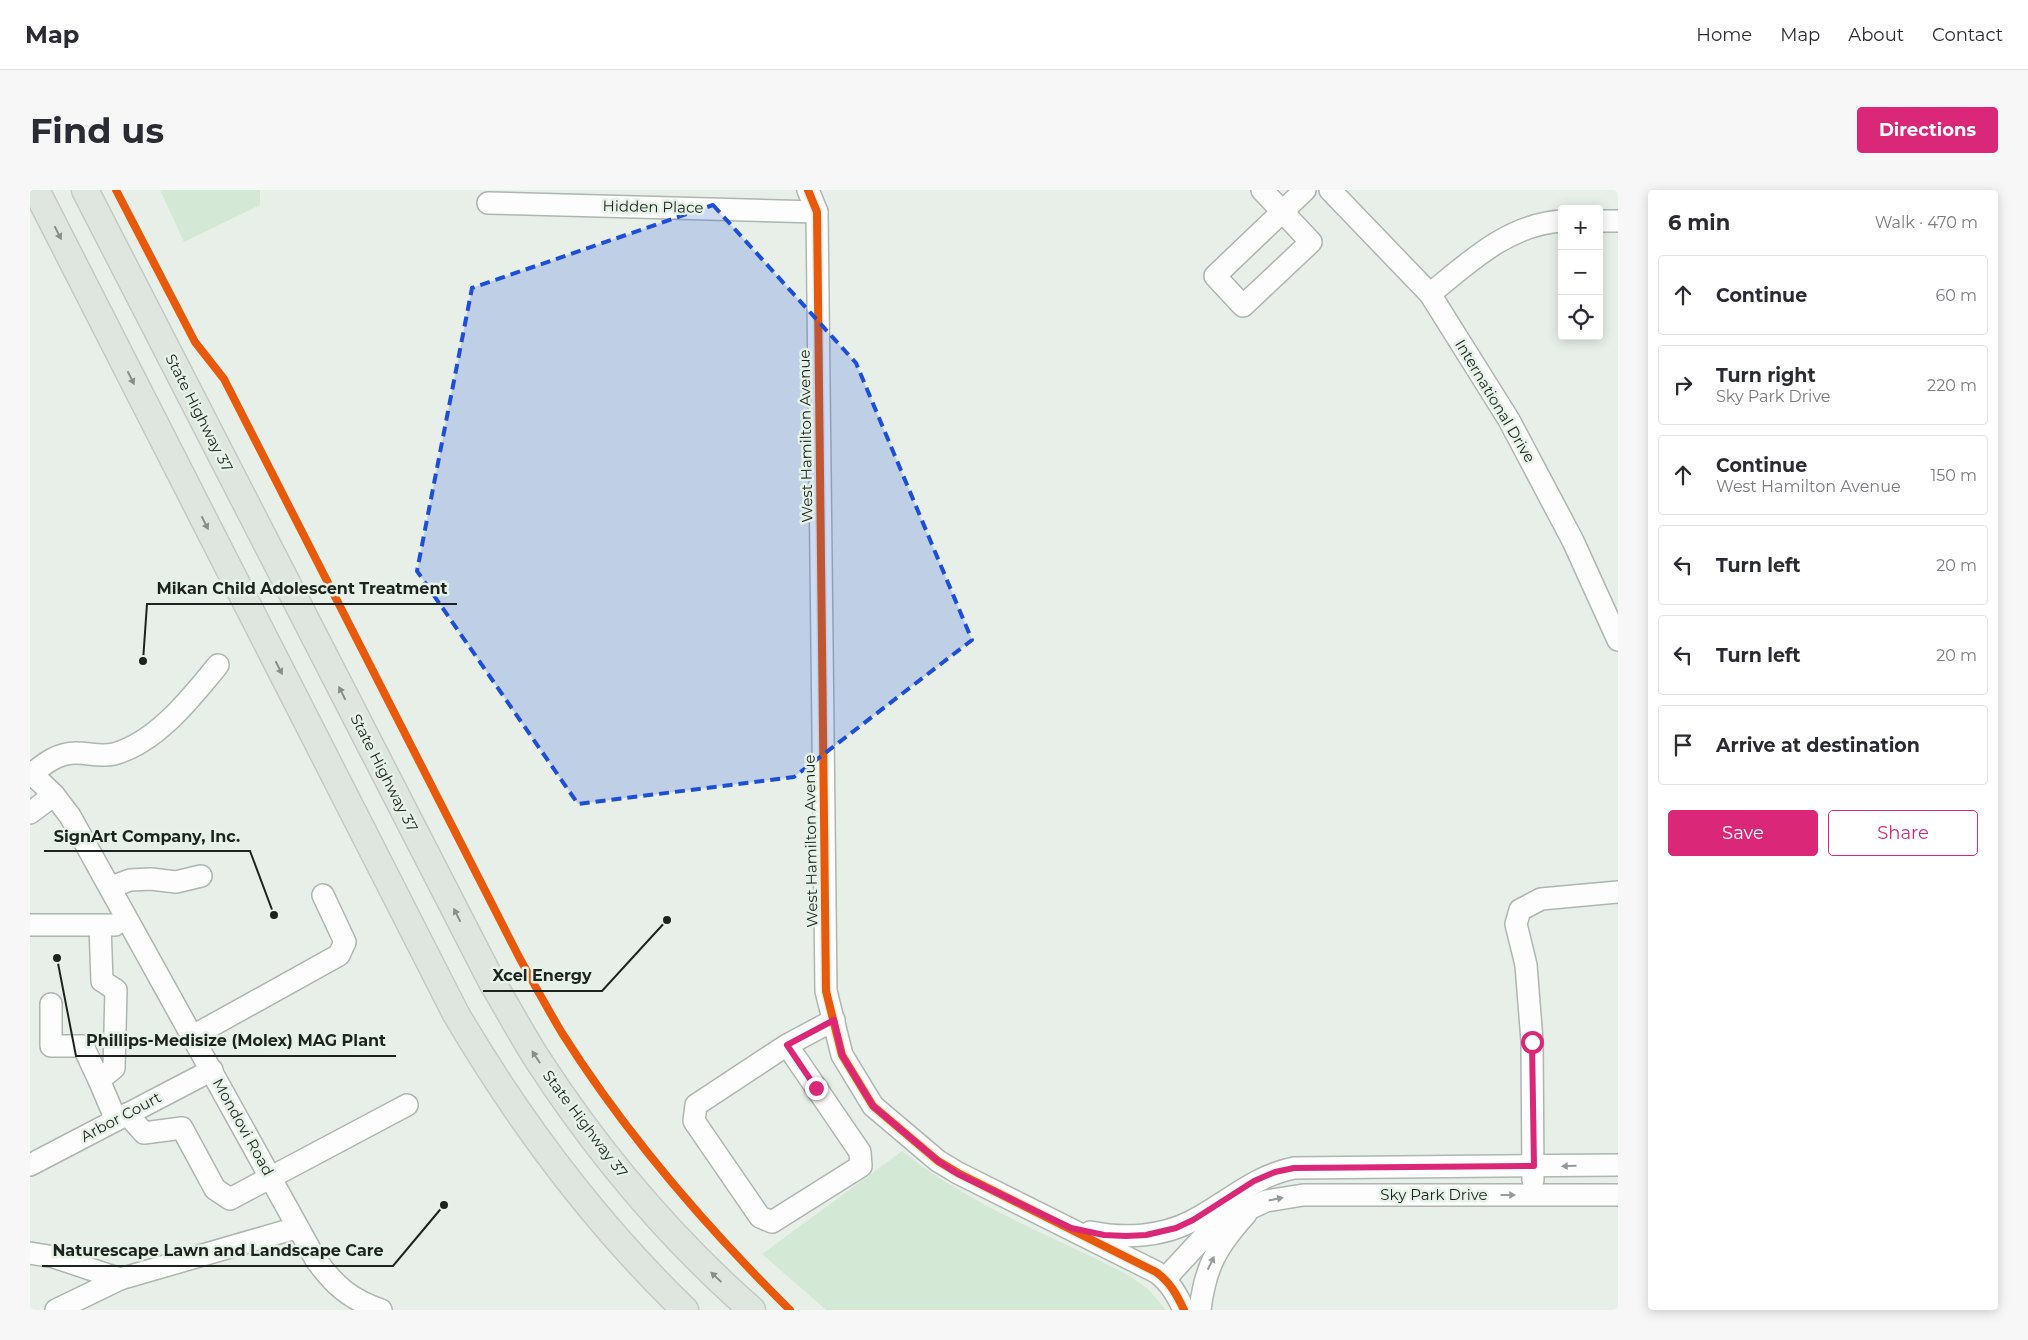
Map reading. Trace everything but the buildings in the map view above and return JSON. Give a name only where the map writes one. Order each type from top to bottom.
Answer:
[{"type":"main road","points":[[36,190],[460,1022],[504,1094],[570,1184],[652,1278],[685,1310]]},
{"type":"main road","name":"State Highway 37","points":[[86,190],[492,982],[536,1058],[587,1129],[642,1198],[698,1260],[752,1310]]},
{"type":"street","name":"West Hamilton Avenue","points":[[808,190],[817,212],[826,991],[842,1055],[873,1106],[938,1161],[958,1174],[1071,1228],[1165,1279]]},
{"type":"street","points":[[1262,190],[1282,210],[1311,242],[1243,306],[1215,276],[1282,210],[1305,190]]},
{"type":"street","name":"International Drive","points":[[1330,190],[1430,294],[1509,420],[1574,541],[1618,640]]},
{"type":"street","name":"Hidden Place","points":[[488,203],[817,212]]},
{"type":"street","points":[[1603,220],[1618,221]]},
{"type":"street","points":[[1430,294],[1485,251],[1515,232],[1532,225],[1558,222]]},
{"type":"street","points":[[31,773],[46,762],[62,755],[75,753],[113,754],[134,746],[182,708],[218,665]]},
{"type":"street","name":"Mondovi Road","points":[[31,773],[54,795],[70,816],[272,1178],[296,1228],[333,1284],[360,1302],[380,1310]]},
{"type":"street","points":[[30,813],[54,795]]},
{"type":"street","points":[[111,888],[130,880],[151,879],[176,882],[201,876]]},
{"type":"street","points":[[1532,1195],[1534,1166],[1532,1042],[1526,964],[1516,924],[1520,910],[1540,899],[1618,892]]},
{"type":"street","points":[[193,1036],[339,956],[345,942],[323,895]]},
{"type":"street","points":[[30,925],[100,926],[131,923]]},
{"type":"street","points":[[99,1080],[114,1068],[116,990],[102,981],[100,926]]},
{"type":"street","points":[[51,1004],[51,1046],[83,1046],[99,1080],[122,1117],[144,1133],[182,1128],[215,1189],[230,1199],[407,1105]]},
{"type":"street","points":[[787,1045],[860,1152],[861,1166],[772,1222],[760,1217],[694,1121],[696,1105],[787,1045],[834,1020]]},
{"type":"street","name":"Arbor Court","points":[[30,1165],[212,1070]]},
{"type":"street","name":"Sky Park Drive","points":[[1071,1228],[1104,1235],[1126,1236],[1159,1233],[1193,1220],[1254,1181],[1275,1172],[1294,1168],[1618,1165]]},
{"type":"street","name":"Sky Park Drive","points":[[1165,1279],[1215,1224],[1234,1194]]},
{"type":"street","name":"Sky Park Drive","points":[[1215,1224],[1266,1201],[1303,1195],[1618,1195]]},
{"type":"street","points":[[1200,1310],[1208,1266],[1230,1233],[1252,1207]]},
{"type":"street","points":[[56,1310],[120,1279],[296,1228]]},
{"type":"street","points":[[30,1253],[54,1257],[120,1279]]},
{"type":"street","points":[[1165,1279],[1184,1310]]},
{"type":"highlighted area","points":[[713,205],[856,363],[972,640],[794,777],[578,804],[417,571],[472,288]]},
{"type":"green space","points":[[160,190],[260,190],[260,205],[184,242]]},
{"type":"green space","points":[[902,1151],[955,1188],[983,1204],[1130,1276],[1149,1290],[1166,1310],[826,1310],[762,1254]]},
{"type":"cycle path","points":[[116,190],[195,342],[224,379],[519,957],[562,1033],[613,1107],[668,1178],[697,1212],[790,1310]]},
{"type":"cycle path","points":[[808,190],[817,212],[826,991],[842,1055],[873,1106],[938,1161],[958,1173],[1156,1272],[1173,1289],[1184,1310]]},
{"type":"place","name":"Mikan Child Adolescent Treatment","points":[[143,661]]},
{"type":"place","name":"SignArt Company, Inc.","points":[[274,915]]},
{"type":"place","name":"Xcel Energy","points":[[667,920]]},
{"type":"place","name":"Phillips-Medisize (Molex) MAG Plant","points":[[57,958]]},
{"type":"place","name":"Naturescape Lawn and Landscape Care","points":[[444,1205]]},
{"type":"route","points":[[816,1088],[787,1045],[834,1020],[842,1055],[873,1106],[938,1161],[958,1174],[1071,1228],[1104,1235],[1146,1235],[1176,1228],[1193,1220],[1254,1181],[1275,1172],[1294,1168],[1312,1166],[1423,1168],[1534,1166],[1532,1042]]}]
